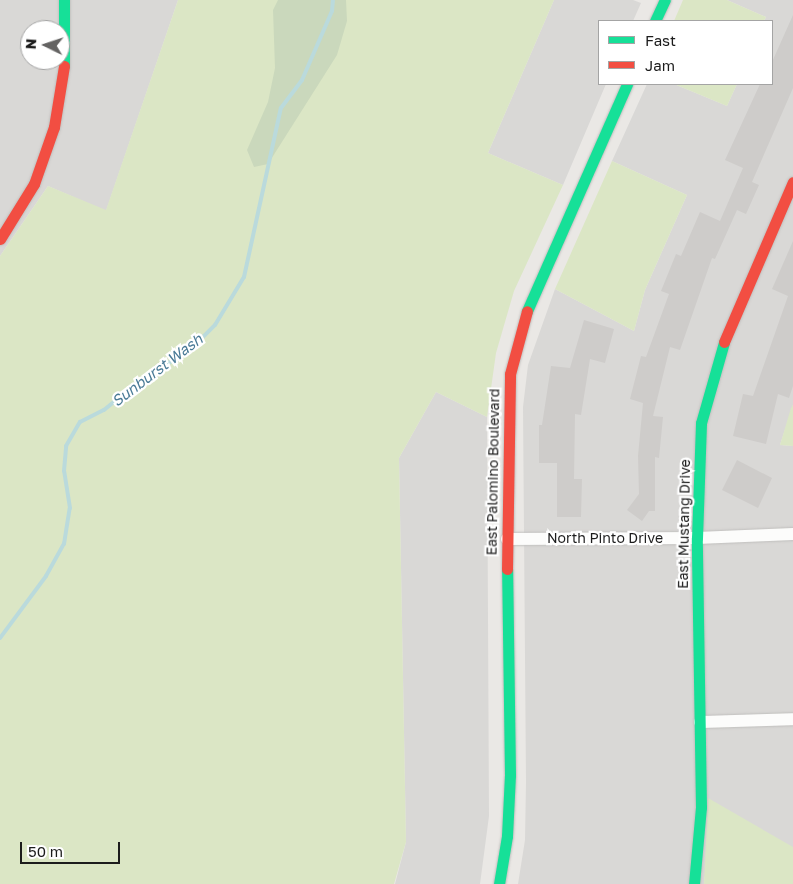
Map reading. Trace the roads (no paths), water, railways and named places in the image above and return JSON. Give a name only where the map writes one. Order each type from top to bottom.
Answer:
[{"type":"street","points":[[0,238],[34,184],[54,127],[64,68],[64,0]]},
{"type":"street","points":[[655,20],[665,0]]},
{"type":"street","name":"East Palomino Boulevard","points":[[499,884],[507,836],[510,776],[507,538],[508,414],[516,344],[536,286],[627,85]]},
{"type":"street","name":"East Mustang Drive","points":[[694,884],[701,807],[697,538],[701,423],[708,389],[730,323],[793,182]]},
{"type":"street","name":"North Pinto Drive","points":[[507,538],[697,538],[793,534]]},
{"type":"street","points":[[700,722],[793,719]]},
{"type":"waterway","name":"Sunburst Wash","points":[[0,638],[46,576],[64,544],[70,508],[64,471],[66,446],[80,422],[104,410],[138,382],[191,349],[215,325],[244,277],[281,108],[302,80],[332,11],[333,0]]}]
